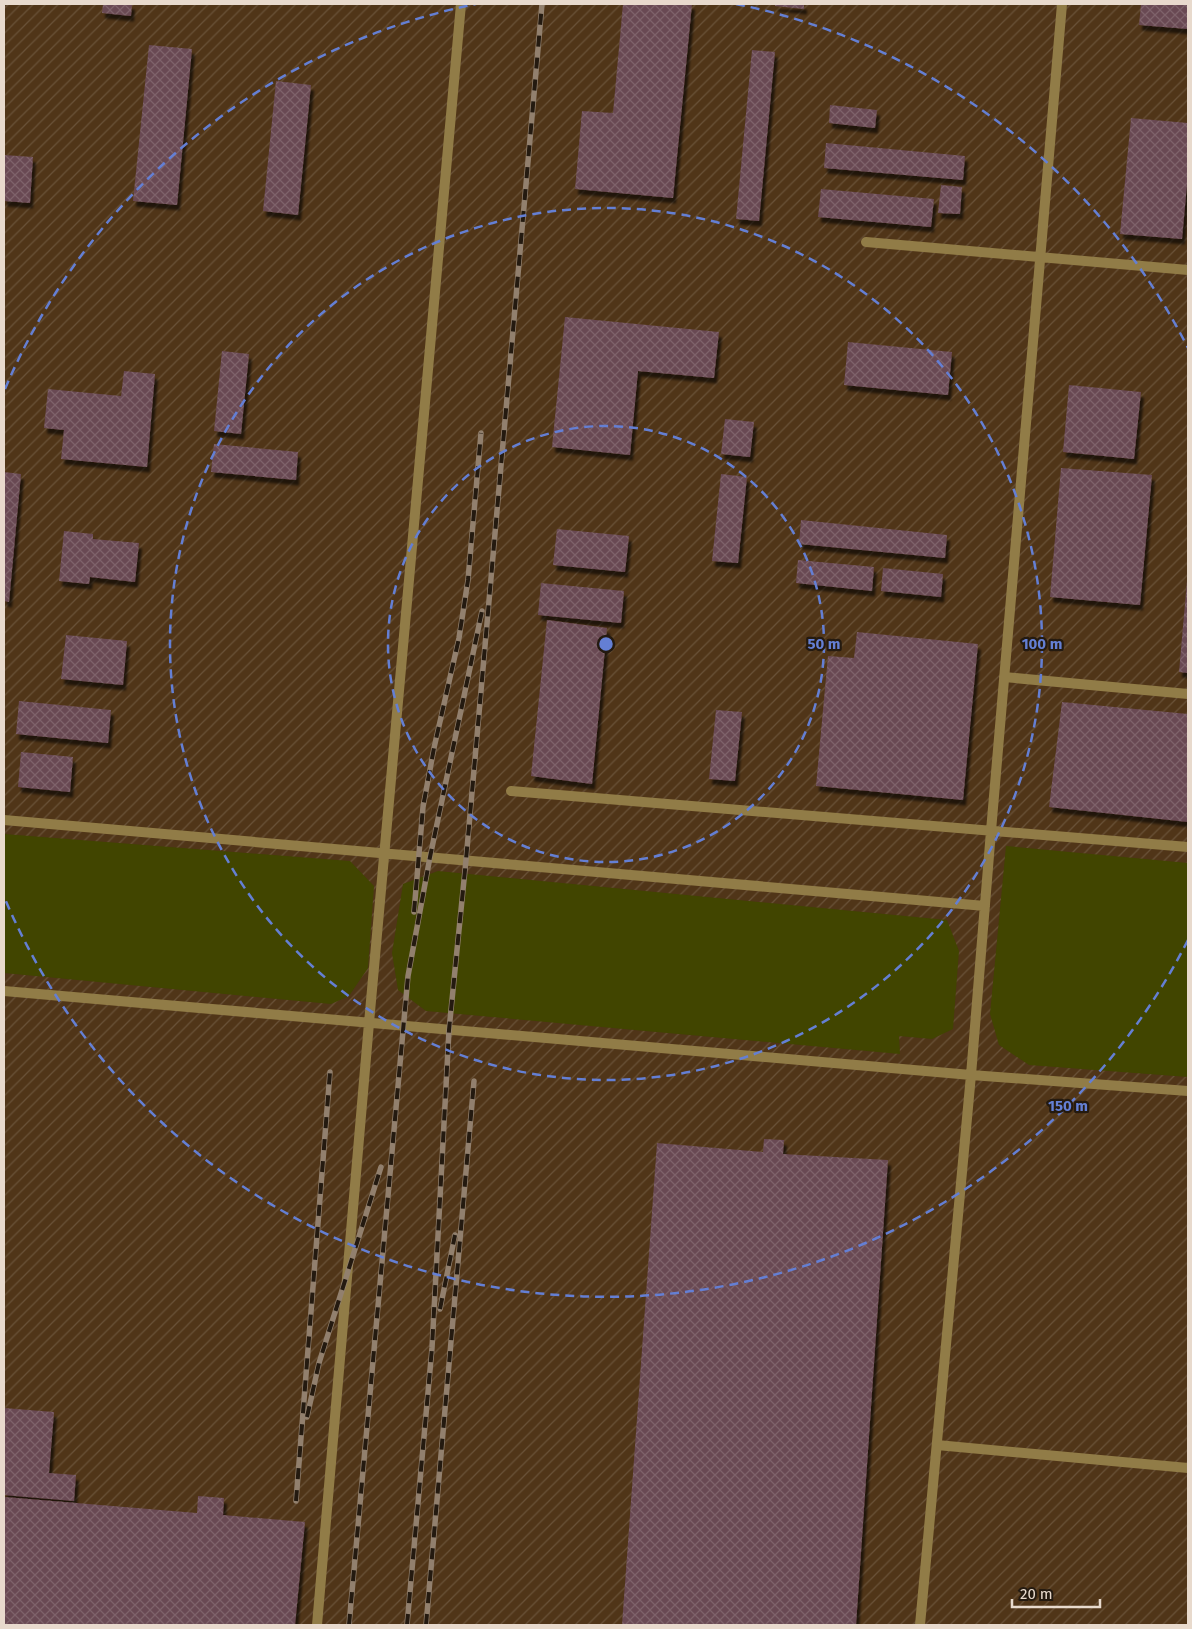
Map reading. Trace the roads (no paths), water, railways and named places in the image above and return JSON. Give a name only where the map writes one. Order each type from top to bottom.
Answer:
[{"type":"lane","points":[[317,1625],[461,4]]},
{"type":"lane","points":[[920,1625],[972,1075],[1062,4]]},
{"type":"lane","points":[[866,242],[1188,270]]},
{"type":"lane","points":[[1004,677],[1188,694]]},
{"type":"lane","points":[[511,791],[1188,847]]},
{"type":"lane","points":[[4,820],[985,906]]},
{"type":"lane","points":[[4,991],[972,1075],[1188,1091]]},
{"type":"lane","points":[[937,1445],[1188,1468]]},
{"type":"railway","points":[[407,1625],[432,1348],[449,1030],[466,860],[542,4]]},
{"type":"railway","points":[[414,912],[423,807],[434,748],[459,638],[468,580],[481,433]]},
{"type":"railway","points":[[349,1625],[408,976],[430,857],[482,611]]},
{"type":"railway","points":[[296,1501],[330,1072]]},
{"type":"railway","points":[[426,1625],[474,1081]]},
{"type":"railway","points":[[307,1417],[319,1363],[381,1167]]},
{"type":"railway","points":[[440,1309],[455,1235]]}]
